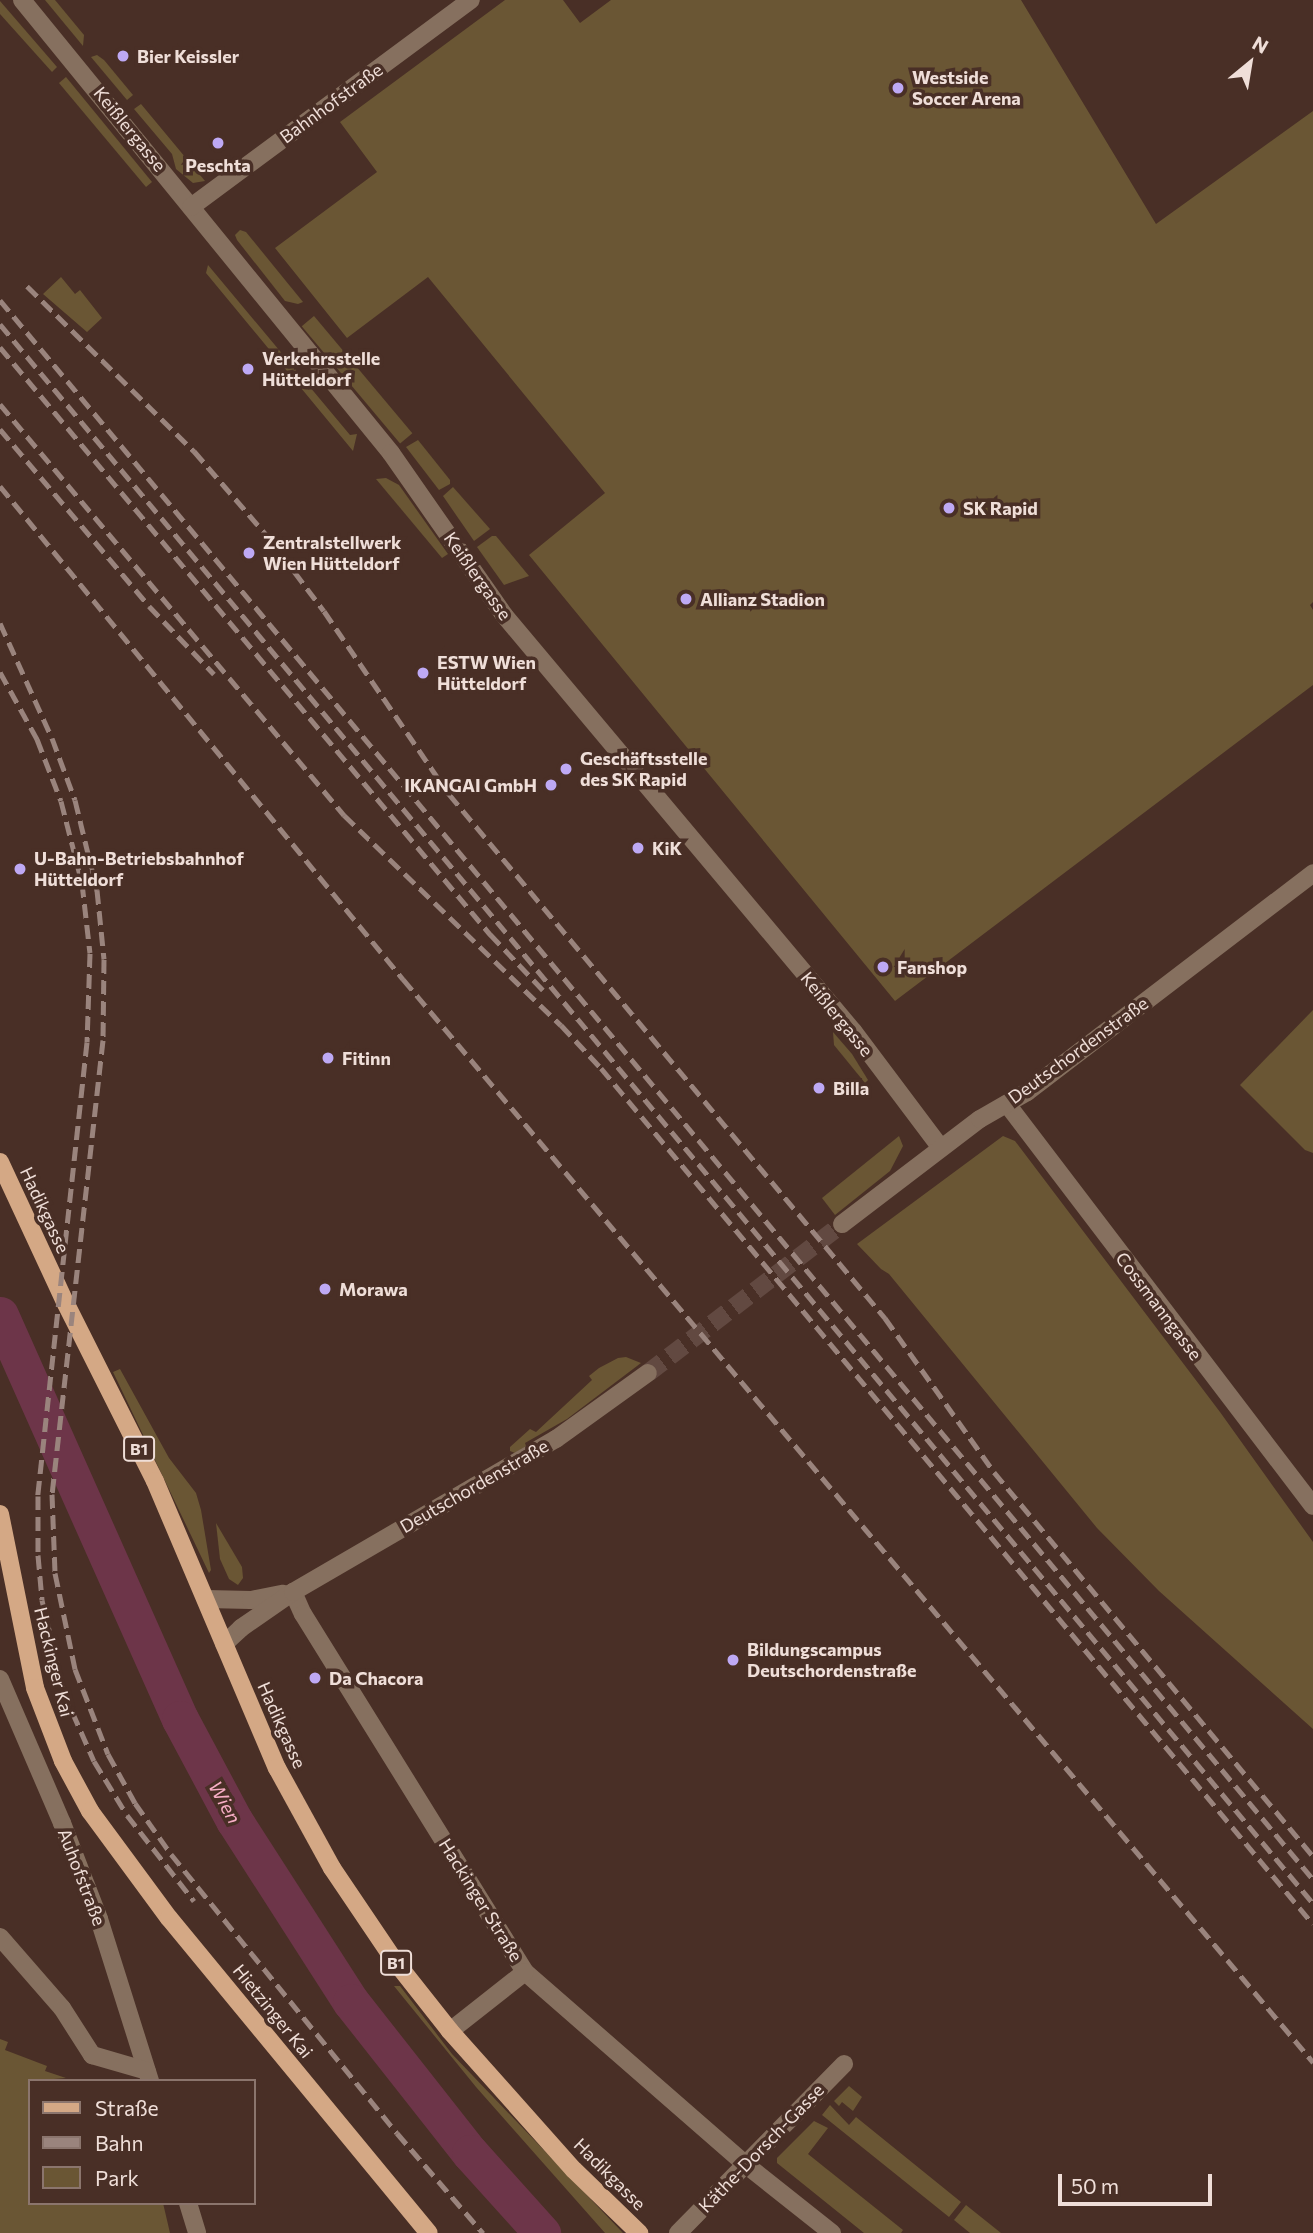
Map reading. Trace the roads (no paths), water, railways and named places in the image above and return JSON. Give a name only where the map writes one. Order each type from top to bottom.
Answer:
[{"type":"main road","name":"Hadikgasse","points":[[0,1162],[65,1302],[155,1481],[277,1768],[332,1868],[394,1960],[450,2031],[565,2160],[639,2233]]},
{"type":"main road","name":"Hackinger Kai","points":[[0,1514],[35,1688],[63,1761],[90,1811]]},
{"type":"main road","name":"Hietzinger Kai","points":[[90,1811],[169,1919],[429,2233]]},
{"type":"street","name":"Keißlergasse","points":[[22,0],[284,325],[391,453],[504,615],[853,1031],[940,1147]]},
{"type":"street","name":"Bahnhofstraße","points":[[191,207],[471,0]]},
{"type":"street","name":"Deutschordenstraße","points":[[842,1224],[940,1147],[1007,1104],[1313,873]]},
{"type":"street","name":"Cossmanngasse","points":[[1007,1104],[1313,1506]]},
{"type":"street","name":"Deutschordenstraße","points":[[224,1644],[241,1628],[293,1592],[556,1439],[648,1373]]},
{"type":"street","name":"Deutschordenstraße","points":[[206,1599],[251,1600],[293,1592]]},
{"type":"street","name":"Hackinger Straße","points":[[293,1592],[303,1614],[525,1972],[745,2164],[832,2233]]},
{"type":"street","name":"Auhofstraße","points":[[0,1679],[62,1823],[99,1919],[149,2076]]},
{"type":"street","points":[[0,1937],[62,2008],[92,2055],[149,2076]]},
{"type":"street","points":[[450,2031],[525,1972]]},
{"type":"street","name":"Käthe-Dorsch-Gasse","points":[[678,2233],[844,2064]]},
{"type":"street","points":[[189,2205],[197,2233]]},
{"type":"waterway","name":"Wien","points":[[0,1315],[180,1719],[234,1820],[351,2002],[470,2153],[542,2233]]},
{"type":"tunnel","points":[[648,1373],[842,1224]]},
{"type":"railway","points":[[27,286],[194,451],[269,538],[324,611],[449,794],[885,1318],[994,1472],[1313,1856]]},
{"type":"railway","points":[[0,300],[1313,1879]]},
{"type":"railway","points":[[0,324],[1313,1903]]},
{"type":"railway","points":[[0,347],[490,934],[543,990]]},
{"type":"railway","points":[[0,404],[344,815],[561,1025],[601,1068],[1313,1924]]},
{"type":"railway","points":[[0,429],[149,606],[214,674]]},
{"type":"railway","points":[[0,486],[403,979],[1313,2062]]},
{"type":"railway","points":[[0,623],[52,738],[75,800],[97,890],[104,959],[103,1040],[52,1494],[55,1573],[75,1669],[108,1754],[135,1803],[171,1854],[397,2133],[483,2233]]},
{"type":"railway","points":[[0,672],[37,739],[61,801],[82,883],[90,953],[87,1042],[38,1496],[38,1555],[42,1600],[64,1693],[94,1761],[127,1815],[194,1901]]},
{"type":"place","name":"Bier Keissler","points":[[123,56]]},
{"type":"place","name":"Westside Soccer Arena","points":[[898,88]]},
{"type":"place","name":"Peschta","points":[[218,143]]},
{"type":"place","name":"Verkehrsstelle Hütteldorf","points":[[248,369]]},
{"type":"place","name":"SK Rapid","points":[[949,508]]},
{"type":"place","name":"Zentralstellwerk Wien Hütteldorf","points":[[249,553]]},
{"type":"place","name":"Allianz Stadion","points":[[686,599]]},
{"type":"place","name":"ESTW Wien Hütteldorf","points":[[423,673]]},
{"type":"place","name":"Geschäftsstelle des SK Rapid","points":[[566,769]]},
{"type":"place","name":"IKANGAI GmbH","points":[[551,785]]},
{"type":"place","name":"KiK","points":[[638,848]]},
{"type":"place","name":"U-Bahn-Betriebsbahnhof Hütteldorf","points":[[20,869]]},
{"type":"place","name":"Fanshop","points":[[883,967]]},
{"type":"place","name":"Fitinn","points":[[328,1058]]},
{"type":"place","name":"Billa","points":[[819,1088]]},
{"type":"place","name":"Morawa","points":[[325,1289]]},
{"type":"place","name":"Bildungscampus Deutschordenstraße","points":[[733,1660]]},
{"type":"place","name":"Da Chacora","points":[[315,1678]]}]
